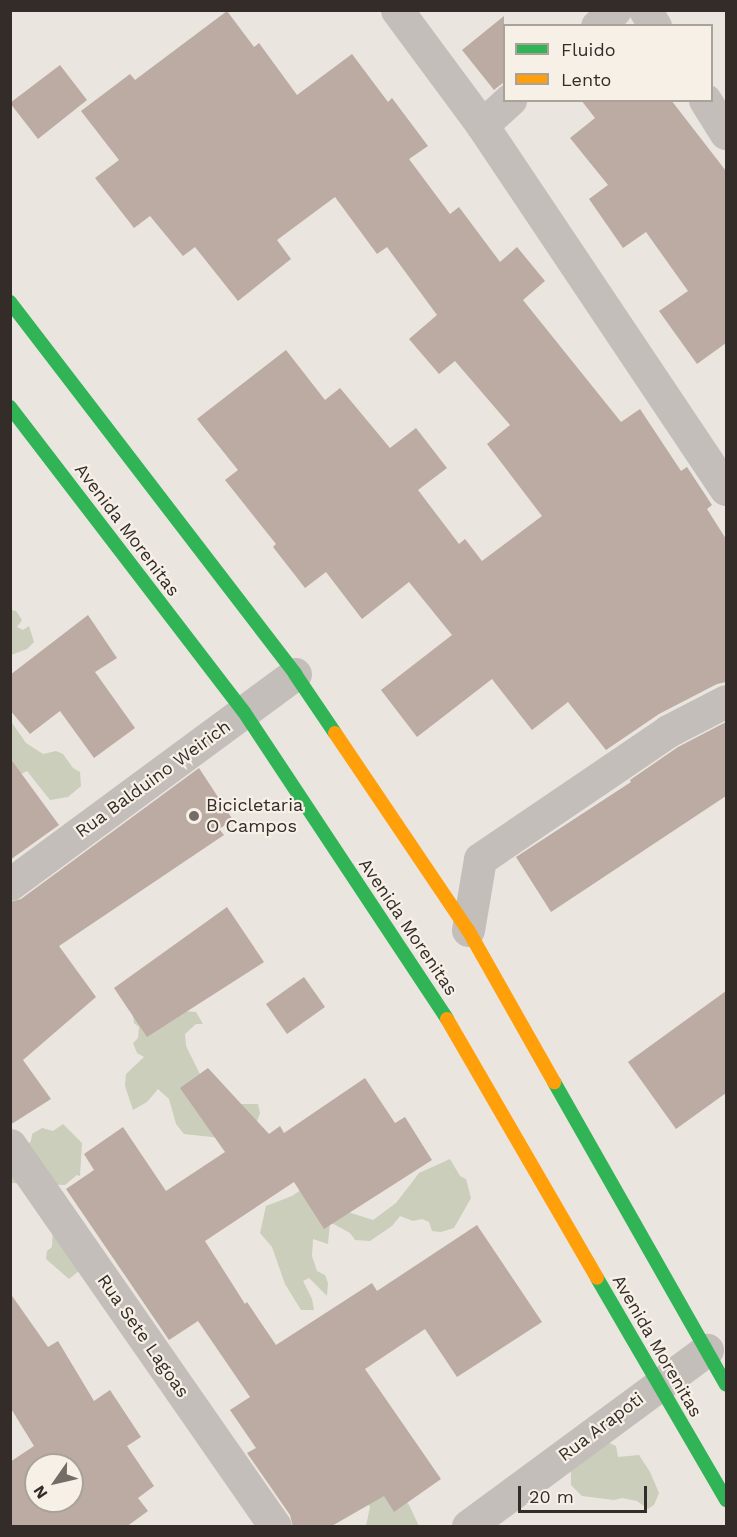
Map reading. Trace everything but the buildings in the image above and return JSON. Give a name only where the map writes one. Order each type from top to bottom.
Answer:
[{"type":"main road","points":[[10,302],[295,674],[468,930],[726,1385]]},
{"type":"main road","name":"Avenida Morenitas","points":[[10,408],[244,712],[440,1007],[726,1500]]},
{"type":"street","points":[[397,10],[482,125],[726,489]]},
{"type":"street","points":[[599,24],[615,10]]},
{"type":"street","points":[[645,10],[654,24]]},
{"type":"street","points":[[482,125],[508,102]]},
{"type":"street","points":[[706,102],[726,133]]},
{"type":"street","name":"Rua Balduino Weirich","points":[[12,880],[295,674]]},
{"type":"street","points":[[468,930],[480,859],[668,730],[726,701]]},
{"type":"street","name":"Rua Sete Lagoas","points":[[10,1145],[275,1527]]},
{"type":"street","name":"Rua Arapoti","points":[[468,1527],[658,1384],[707,1350]]},
{"type":"green space","points":[[11,610],[16,611],[22,620],[17,627],[23,630],[29,626],[34,642],[27,649],[11,655]]},
{"type":"green space","points":[[10,720],[26,743],[43,754],[56,751],[63,754],[73,768],[80,772],[81,786],[68,797],[50,800],[27,771],[11,779]]},
{"type":"green space","points":[[196,1012],[203,1024],[196,1024],[185,1034],[186,1046],[202,1078],[240,1104],[258,1104],[260,1113],[256,1124],[221,1138],[184,1134],[176,1124],[169,1099],[158,1089],[147,1102],[133,1110],[125,1086],[126,1074],[144,1057],[137,1053],[133,1043],[138,1038],[139,1027],[134,1023],[133,1015]]},
{"type":"green space","points":[[63,1124],[82,1143],[80,1176],[77,1175],[65,1185],[12,1183],[10,1164],[31,1141],[32,1134],[42,1128],[53,1131]]},
{"type":"green space","points":[[450,1159],[460,1176],[466,1179],[471,1198],[454,1228],[441,1232],[432,1231],[429,1222],[422,1219],[413,1221],[400,1216],[392,1226],[370,1241],[355,1240],[350,1233],[330,1222],[328,1244],[313,1239],[312,1256],[317,1271],[325,1275],[328,1283],[327,1296],[309,1278],[303,1281],[312,1299],[314,1310],[301,1310],[285,1284],[272,1247],[260,1233],[266,1206],[292,1196],[308,1185],[348,1212],[373,1220],[396,1203],[419,1173]]},
{"type":"green space","points":[[53,1225],[80,1270],[69,1279],[46,1259],[47,1251],[52,1247]]},
{"type":"green space","points":[[601,1439],[616,1446],[618,1457],[639,1455],[650,1472],[659,1493],[654,1505],[648,1509],[637,1501],[622,1498],[614,1500],[582,1496],[571,1485],[571,1461]]},
{"type":"green space","points":[[392,1484],[409,1505],[419,1526],[366,1526],[370,1507],[365,1498]]},
{"type":"traffic: fast","points":[[10,302],[295,674],[335,733]]},
{"type":"traffic: fast","points":[[10,407],[244,712],[447,1019]]},
{"type":"traffic: fast","points":[[554,1082],[726,1385]]},
{"type":"traffic: fast","points":[[597,1278],[726,1500]]},
{"type":"traffic: slow","points":[[335,733],[468,930],[554,1082]]},
{"type":"traffic: slow","points":[[447,1019],[597,1278]]},
{"type":"place","name":"Bicicletaria O Campos","points":[[194,816]]}]
